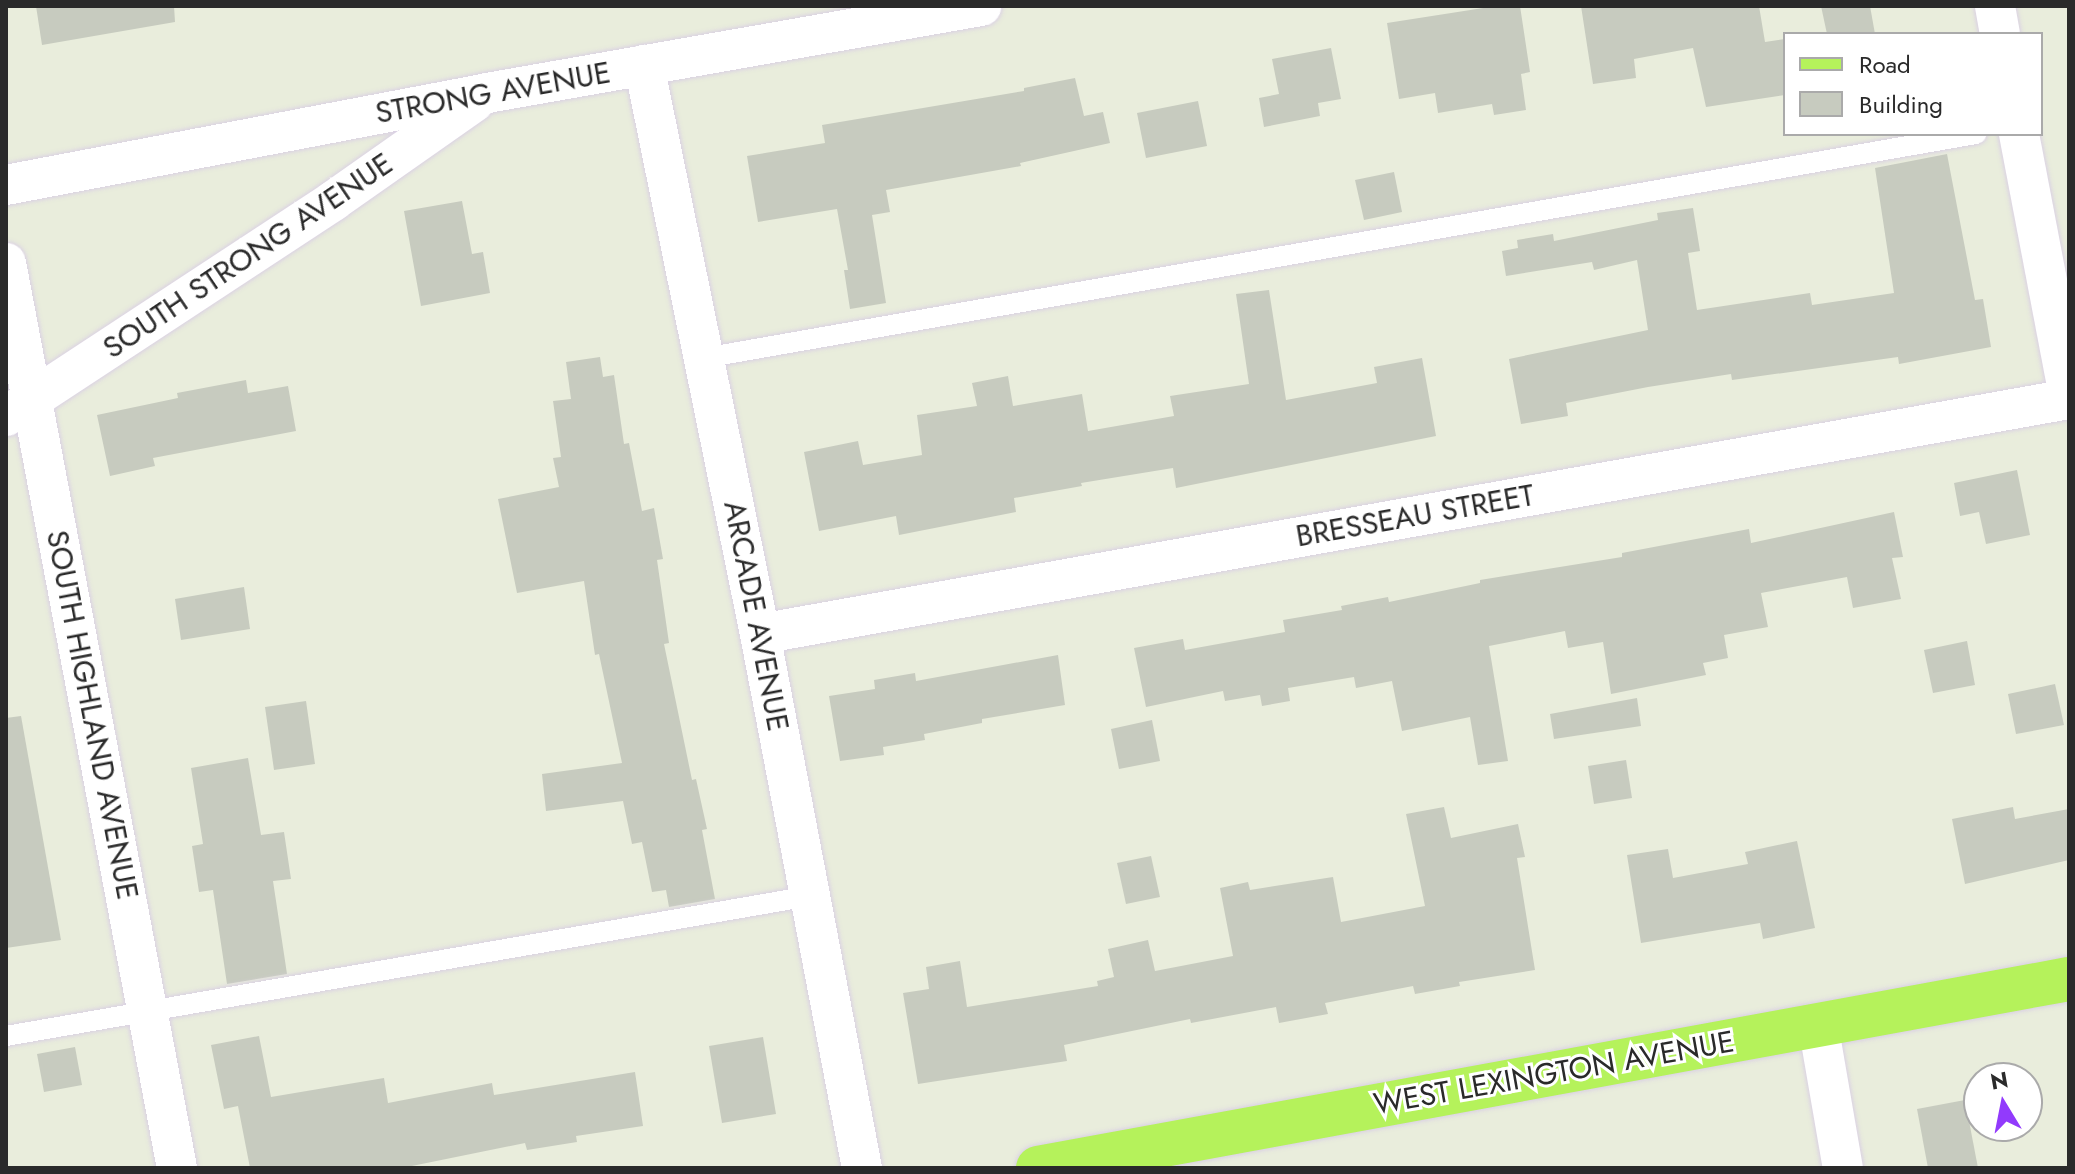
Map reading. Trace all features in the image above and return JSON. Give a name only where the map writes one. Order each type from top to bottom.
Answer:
[{"type":"main road","name":"WEST LEXINGTON AVENUE","points":[[1038,1168],[2069,979]]},
{"type":"street","name":"STRONG AVENUE","points":[[6,185],[487,93],[981,6]]},
{"type":"street","points":[[1995,6],[2000,32]]},
{"type":"street","name":"ARCADE AVENUE","points":[[644,65],[760,634],[862,1168]]},
{"type":"street","name":"SOUTH STRONG AVENUE","points":[[19,407],[333,201],[487,93]]},
{"type":"street","points":[[2019,136],[2069,397]]},
{"type":"street","name":"SOUTH HIGHLAND AVENUE","points":[[6,263],[19,407],[148,1013],[177,1168]]},
{"type":"street","name":"BRESSEAU STREET","points":[[760,634],[2069,397]]},
{"type":"street","points":[[1818,1024],[1843,1168]]},
{"type":"lane","points":[[704,358],[1965,136]]},
{"type":"lane","points":[[6,1036],[810,896]]},
{"type":"building","points":[[36,6],[174,6],[175,22],[42,45]]},
{"type":"building","points":[[1496,6],[1520,6],[1530,72],[1521,74],[1526,110],[1494,115],[1492,104],[1438,113],[1435,93],[1399,99],[1387,23]]},
{"type":"building","points":[[1581,6],[1759,6],[1765,42],[1783,39],[1783,95],[1706,107],[1693,48],[1634,59],[1636,78],[1593,84]]},
{"type":"building","points":[[1821,6],[1870,6],[1875,32],[1827,32]]},
{"type":"building","points":[[1331,48],[1341,99],[1318,103],[1320,116],[1264,127],[1259,98],[1279,94],[1272,59]]},
{"type":"building","points":[[1075,78],[1084,116],[1103,112],[1110,143],[1020,163],[1021,166],[886,190],[890,212],[872,215],[886,303],[850,309],[844,270],[848,270],[837,209],[758,222],[747,156],[825,143],[822,125],[1024,91],[1024,88]]},
{"type":"building","points":[[1198,101],[1207,146],[1146,158],[1137,113]]},
{"type":"building","points":[[1947,154],[1975,300],[1983,299],[1991,347],[1899,364],[1898,357],[1732,380],[1731,374],[1648,387],[1566,403],[1568,416],[1521,424],[1509,359],[1648,330],[1637,260],[1594,270],[1592,262],[1506,276],[1502,251],[1518,248],[1517,240],[1553,234],[1554,241],[1658,220],[1657,213],[1693,208],[1700,251],[1688,253],[1697,310],[1810,293],[1812,305],[1894,293],[1875,168]]},
{"type":"building","points":[[1394,172],[1402,212],[1364,220],[1355,180]]},
{"type":"building","points":[[462,201],[472,254],[483,252],[490,293],[421,306],[404,211]]},
{"type":"building","points":[[1269,290],[1286,400],[1377,383],[1374,367],[1422,358],[1436,436],[1176,488],[1173,468],[1081,483],[1082,486],[1014,498],[1016,512],[899,535],[896,516],[819,531],[804,452],[858,441],[863,465],[922,455],[917,415],[977,406],[972,383],[1008,376],[1013,406],[1082,394],[1088,431],[1174,416],[1170,396],[1249,384],[1236,294]]},
{"type":"building","points":[[600,357],[603,377],[614,375],[624,444],[629,443],[642,511],[654,508],[663,559],[657,560],[669,643],[664,644],[692,780],[696,779],[707,829],[702,830],[715,899],[669,907],[666,890],[652,892],[642,842],[632,844],[623,801],[546,811],[542,774],[622,763],[599,654],[595,655],[584,581],[517,593],[498,499],[559,487],[553,458],[561,457],[553,401],[571,399],[566,362]]},
{"type":"building","points":[[246,380],[248,393],[288,386],[296,431],[153,458],[155,466],[110,476],[97,415],[178,398],[177,393]]},
{"type":"building","points":[[2017,470],[2030,535],[1986,544],[1979,512],[1960,516],[1954,483]]},
{"type":"building","points":[[1894,512],[1903,557],[1892,558],[1901,599],[1853,608],[1847,577],[1761,593],[1768,627],[1724,635],[1728,658],[1703,663],[1706,675],[1611,694],[1603,642],[1568,648],[1565,631],[1489,646],[1508,761],[1478,765],[1470,717],[1402,731],[1392,681],[1356,688],[1354,677],[1288,688],[1290,701],[1262,706],[1260,695],[1225,701],[1223,691],[1146,707],[1134,648],[1183,639],[1185,650],[1285,632],[1283,620],[1342,610],[1341,606],[1388,597],[1389,602],[1480,583],[1480,580],[1622,557],[1622,553],[1749,529],[1751,543]]},
{"type":"building","points":[[244,587],[250,629],[181,640],[175,599]]},
{"type":"building","points":[[1967,641],[1975,685],[1933,693],[1924,650]]},
{"type":"building","points":[[1058,655],[1065,705],[982,719],[982,723],[924,734],[925,740],[883,747],[884,755],[840,761],[829,696],[875,689],[874,680],[915,673],[916,681]]},
{"type":"building","points":[[2055,684],[2064,725],[2016,734],[2008,694]]},
{"type":"building","points":[[1637,698],[1641,726],[1554,739],[1550,714]]},
{"type":"building","points":[[306,701],[315,764],[274,770],[265,707]]},
{"type":"building","points":[[21,716],[61,940],[6,948],[6,718]]},
{"type":"building","points":[[1152,720],[1160,761],[1119,769],[1111,729]]},
{"type":"building","points":[[248,758],[261,835],[284,832],[291,879],[273,881],[287,974],[227,984],[213,890],[199,892],[192,846],[203,844],[191,768]]},
{"type":"building","points":[[1626,760],[1632,798],[1594,804],[1588,766]]},
{"type":"building","points":[[1444,807],[1451,838],[1518,824],[1525,857],[1517,858],[1535,970],[1459,982],[1460,986],[1415,994],[1413,986],[1325,1003],[1328,1014],[1279,1023],[1276,1007],[1191,1023],[1190,1019],[1064,1045],[1067,1061],[918,1084],[903,993],[929,989],[926,967],[960,961],[967,1007],[1098,986],[1097,981],[1114,977],[1108,949],[1148,940],[1155,971],[1233,956],[1220,888],[1248,882],[1250,890],[1333,877],[1341,922],[1425,906],[1406,814]]},
{"type":"building","points":[[2013,807],[2015,819],[2069,809],[2069,860],[1965,884],[1952,819]]},
{"type":"building","points":[[1797,841],[1815,928],[1763,939],[1760,923],[1641,943],[1627,855],[1668,849],[1673,878],[1748,864],[1745,852]]},
{"type":"building","points":[[1151,856],[1160,897],[1126,904],[1117,863]]},
{"type":"building","points":[[259,1036],[271,1097],[384,1078],[388,1103],[492,1083],[494,1095],[635,1072],[643,1126],[576,1136],[577,1142],[527,1150],[525,1143],[402,1168],[250,1168],[238,1106],[224,1109],[211,1045]]},
{"type":"building","points":[[763,1037],[776,1114],[722,1123],[709,1046]]},
{"type":"building","points":[[75,1047],[82,1085],[44,1092],[37,1054]]},
{"type":"building","points":[[1963,1100],[1963,1142],[1973,1142],[1978,1168],[1928,1168],[1917,1109]]}]
